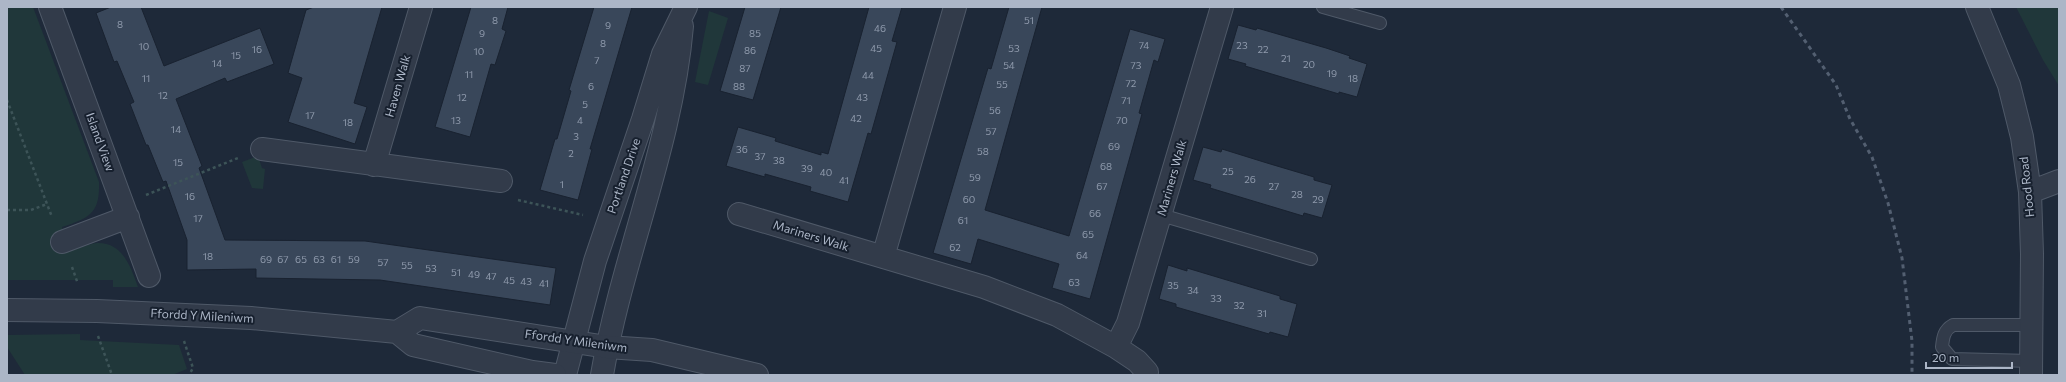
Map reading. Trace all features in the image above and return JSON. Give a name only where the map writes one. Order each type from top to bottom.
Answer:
[{"type":"street","name":"Island View","points":[[50,7],[150,276]]},
{"type":"street","name":"Haven Walk","points":[[374,165],[421,7]]},
{"type":"street","points":[[883,257],[956,7]]},
{"type":"street","name":"Mariners Walk","points":[[1116,347],[1128,323],[1222,7]]},
{"type":"street","name":"Hood Road","points":[[1977,7],[2009,85],[2022,137],[2030,192],[2032,254],[2031,368]]},
{"type":"street","name":"Portland Drive","points":[[565,375],[595,261],[644,119],[664,54],[685,11]]},
{"type":"street","name":"Portland Drive","points":[[602,375],[606,347],[622,284],[654,173],[680,56],[685,11]]},
{"type":"street","points":[[262,149],[501,181]]},
{"type":"street","points":[[2030,192],[2059,181]]},
{"type":"street","points":[[62,242],[125,210]]},
{"type":"street","name":"Mariners Walk","points":[[739,214],[984,288],[1057,316],[1116,347],[1137,361],[1148,374]]},
{"type":"street","name":"Ffordd Y Mileniwm","points":[[7,310],[90,310],[251,318],[397,332],[420,318],[606,347],[652,350],[757,375]]},
{"type":"street","points":[[397,332],[413,345],[532,372],[555,375]]},
{"type":"lane","points":[[1323,7],[1380,24]]},
{"type":"lane","points":[[1161,215],[1311,258]]},
{"type":"lane","points":[[2031,368],[1952,360],[1942,347],[1943,337],[1947,328],[1953,325],[2032,325]]},
{"type":"path","points":[[7,100],[80,287]]},
{"type":"path","points":[[125,210],[262,149]]},
{"type":"path","points":[[501,181],[499,196],[589,216]]},
{"type":"path","points":[[7,210],[31,210],[47,204]]},
{"type":"path","points":[[97,334],[112,375]]},
{"type":"path","points":[[183,338],[193,368],[189,375]]},
{"type":"green space","points":[[7,7],[33,7],[99,182],[98,201],[91,213],[80,221],[62,227],[69,251],[97,243],[106,244],[113,247],[120,251],[129,264],[138,287],[113,287],[113,280],[7,280]]},
{"type":"green space","points":[[2016,7],[2059,7],[2059,86],[2043,60]]},
{"type":"green space","points":[[709,11],[728,18],[708,85],[695,82]]},
{"type":"green space","points":[[258,156],[262,168],[265,169],[263,189],[252,188],[242,162]]},
{"type":"green space","points":[[80,334],[80,340],[179,345],[187,369],[172,375],[25,375],[7,347],[7,335]]},
{"type":"building","points":[[111,7],[141,7],[164,66],[260,28],[274,64],[227,82],[225,78],[176,99],[202,166],[199,168],[225,240],[365,241],[556,268],[550,305],[380,280],[256,278],[256,269],[187,270],[187,240],[166,181],[163,182],[148,145],[146,145],[130,104],[134,102],[117,61],[114,62],[96,13]]},
{"type":"building","points":[[314,7],[382,7],[354,103],[367,107],[355,144],[288,122],[302,78],[288,73],[306,10]]},
{"type":"building","points":[[471,7],[508,7],[502,29],[506,31],[495,65],[491,64],[470,137],[435,127]]},
{"type":"building","points":[[594,7],[632,7],[590,149],[592,149],[578,200],[540,190],[555,139],[557,139],[571,91],[569,90]]},
{"type":"building","points":[[745,7],[781,7],[753,100],[720,91]]},
{"type":"building","points":[[869,7],[902,7],[892,41],[897,42],[871,134],[868,133],[848,202],[810,191],[811,187],[765,174],[765,177],[726,166],[738,127],[776,138],[775,141],[821,155],[821,152],[828,154]]},
{"type":"building","points":[[1009,7],[1042,7],[985,210],[1069,236],[1130,29],[1165,39],[1158,62],[1154,60],[1139,113],[1142,114],[1090,299],[1052,288],[1059,264],[978,239],[971,264],[933,253],[988,68],[991,69]]},
{"type":"building","points":[[1238,25],[1256,30],[1257,28],[1326,48],[1350,56],[1349,58],[1367,64],[1357,97],[1339,92],[1339,94],[1245,66],[1246,64],[1228,59]]},
{"type":"building","points":[[1203,147],[1221,152],[1222,149],[1314,177],[1314,180],[1332,185],[1322,218],[1304,213],[1303,216],[1210,188],[1211,185],[1193,180]]},
{"type":"building","points":[[1168,265],[1187,271],[1187,268],[1280,296],[1280,299],[1297,304],[1288,337],[1270,332],[1269,334],[1176,307],[1176,304],[1159,299]]},
{"type":"railway","points":[[1781,7],[1836,85],[1850,119],[1872,157],[1888,203],[1902,258],[1912,341],[1912,375]]}]
